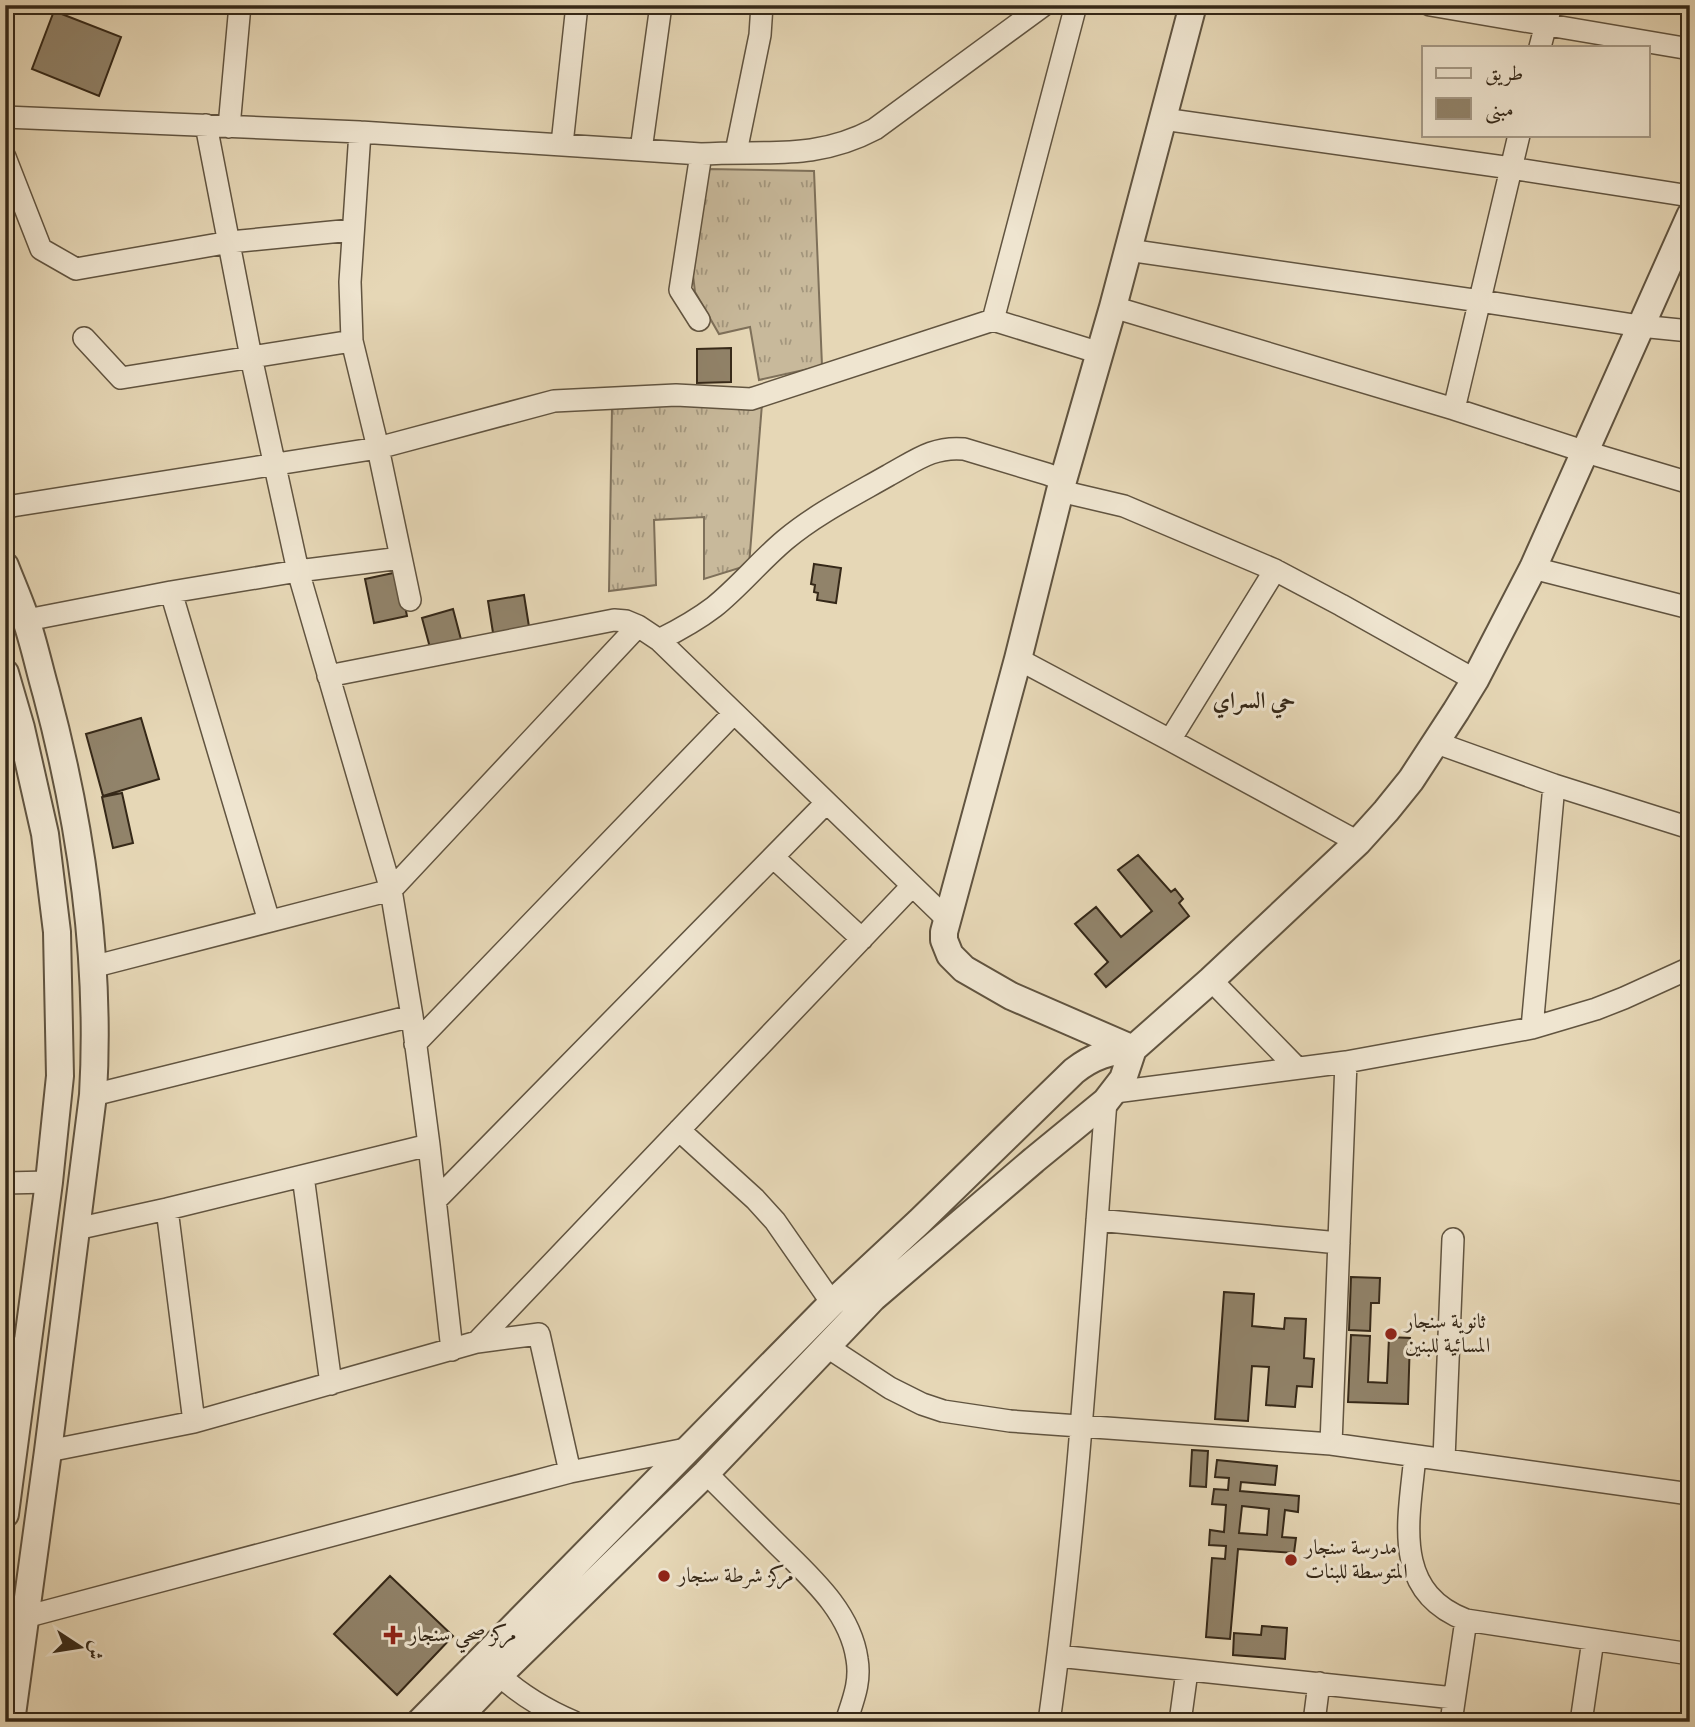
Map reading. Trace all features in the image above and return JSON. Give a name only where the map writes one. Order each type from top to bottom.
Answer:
[{"type":"street","points":[[229,127],[240,5]]},
{"type":"street","points":[[562,144],[577,5]]},
{"type":"street","points":[[641,150],[661,5]]},
{"type":"street","points":[[736,152],[760,35],[762,5]]},
{"type":"street","points":[[5,117],[360,132],[701,154],[783,154],[830,148],[875,129],[1044,5]]},
{"type":"street","points":[[993,320],[1076,5]]},
{"type":"street","points":[[1133,1049],[1011,996],[964,969],[950,955],[944,932],[1193,5]]},
{"type":"street","points":[[1430,5],[1548,15],[1690,49]]},
{"type":"street","points":[[1540,46],[1548,15]]},
{"type":"street","points":[[1163,119],[1690,196]]},
{"type":"street","points":[[206,125],[251,357],[298,571],[391,890],[412,1016],[452,1350]]},
{"type":"street","points":[[360,132],[349,282],[352,341],[410,600]]},
{"type":"street","points":[[1454,409],[1519,136]]},
{"type":"street","points":[[699,320],[680,290],[701,154]]},
{"type":"street","points":[[5,157],[41,249],[76,269],[230,242],[352,230]]},
{"type":"street","points":[[454,1722],[706,1473],[873,1298],[1111,1096],[1129,1065],[1133,1049],[1358,842],[1403,790],[1437,743],[1475,680],[1533,568],[1690,216]]},
{"type":"street","points":[[1128,250],[1640,326],[1690,331]]},
{"type":"street","points":[[1113,307],[1690,483]]},
{"type":"street","points":[[5,510],[12,506],[378,448],[554,401],[676,395],[751,399],[993,320],[1100,354]]},
{"type":"street","points":[[84,338],[121,378],[352,341]]},
{"type":"street","points":[[659,640],[683,628],[716,605],[785,540],[817,518],[925,455],[950,448],[964,449],[1047,474],[1062,486],[1124,506],[1275,570],[1475,680]]},
{"type":"street","points":[[26,620],[298,571],[401,558]]},
{"type":"street","points":[[5,566],[26,620],[56,729],[76,824],[86,893],[95,1049],[93,1095],[11,1722]]},
{"type":"street","points":[[1533,568],[1690,608]]},
{"type":"street","points":[[1170,740],[1275,570]]},
{"type":"street","points":[[171,592],[269,921]]},
{"type":"street","points":[[328,676],[614,620],[626,621],[659,640],[947,919]]},
{"type":"street","points":[[92,967],[391,890],[638,626]]},
{"type":"street","points":[[1018,659],[1358,842]]},
{"type":"street","points":[[5,673],[21,727],[45,834],[57,932],[60,1076],[49,1182],[16,1348],[5,1514]]},
{"type":"street","points":[[415,1045],[734,713]]},
{"type":"street","points":[[1437,743],[1554,785],[1690,828]]},
{"type":"street","points":[[1532,1028],[1554,785]]},
{"type":"street","points":[[436,1200],[826,803]]},
{"type":"street","points":[[773,857],[862,939]]},
{"type":"street","points":[[477,1342],[912,886]]},
{"type":"street","points":[[1111,1096],[1346,1062],[1532,1028],[1596,1009],[1690,968]]},
{"type":"street","points":[[1211,980],[1297,1068]]},
{"type":"street","points":[[93,1095],[412,1016]]},
{"type":"street","points":[[421,1722],[832,1303],[1074,1071],[1085,1062],[1108,1052],[1133,1049]]},
{"type":"street","points":[[1049,1722],[1081,1426],[1097,1220],[1115,1079],[1109,1068],[1098,1062],[1085,1062]]},
{"type":"street","points":[[1331,1444],[1346,1062]]},
{"type":"street","points":[[679,1130],[755,1199],[775,1221],[832,1303]]},
{"type":"street","points":[[76,1229],[429,1145]]},
{"type":"street","points":[[303,1176],[331,1384]]},
{"type":"street","points":[[5,1183],[49,1182]]},
{"type":"street","points":[[167,1209],[194,1422]]},
{"type":"street","points":[[1097,1220],[1339,1242]]},
{"type":"street","points":[[1444,1459],[1453,1239]]},
{"type":"street","points":[[48,1451],[194,1422],[477,1342],[539,1334],[570,1472]]},
{"type":"street","points":[[826,1346],[890,1388],[922,1404],[943,1410],[1010,1420],[1331,1444],[1690,1494]]},
{"type":"street","points":[[25,1617],[570,1472],[691,1448]]},
{"type":"street","points":[[1415,1456],[1408,1530],[1412,1564],[1428,1595],[1451,1614],[1466,1620],[1690,1654]]},
{"type":"street","points":[[706,1473],[821,1587],[838,1611],[851,1636],[857,1658],[859,1684],[846,1722]]},
{"type":"street","points":[[1451,1722],[1466,1620]]},
{"type":"street","points":[[1581,1722],[1593,1640]]},
{"type":"street","points":[[1058,1656],[1454,1698]]},
{"type":"street","points":[[1180,1722],[1187,1671]]},
{"type":"street","points":[[499,1675],[542,1708],[574,1722]]},
{"type":"street","points":[[1314,1722],[1319,1684]]},
{"type":"green space","points":[[708,169],[814,171],[822,366],[759,380],[750,327],[719,334],[695,292],[693,275]]},
{"type":"green space","points":[[762,404],[749,565],[704,579],[704,517],[654,520],[656,585],[609,591],[612,407]]},
{"type":"building","points":[[54,11],[121,37],[99,96],[32,69]]},
{"type":"building","points":[[731,348],[731,382],[697,383],[697,349]]},
{"type":"building","points":[[814,564],[841,568],[836,603],[817,600],[815,585],[811,584]]},
{"type":"building","points":[[398,572],[407,616],[374,623],[365,579]]},
{"type":"building","points":[[524,595],[530,633],[494,639],[488,601]]},
{"type":"building","points":[[453,609],[463,647],[432,655],[422,618]]},
{"type":"building","points":[[141,718],[159,779],[103,796],[86,734]]},
{"type":"building","points":[[122,793],[133,843],[113,848],[102,797]]},
{"type":"building","points":[[1138,855],[1171,892],[1175,889],[1183,899],[1179,903],[1189,916],[1106,987],[1095,974],[1108,962],[1075,924],[1096,907],[1121,937],[1152,911],[1118,870]]},
{"type":"building","points":[[1351,1277],[1380,1278],[1379,1303],[1371,1303],[1370,1331],[1349,1330]]},
{"type":"building","points":[[1224,1292],[1254,1294],[1252,1326],[1284,1329],[1285,1318],[1306,1319],[1304,1358],[1314,1359],[1312,1387],[1297,1386],[1295,1407],[1266,1405],[1269,1367],[1252,1366],[1248,1421],[1215,1419]]},
{"type":"building","points":[[1351,1335],[1370,1336],[1368,1382],[1387,1383],[1389,1337],[1410,1338],[1408,1404],[1348,1402]]},
{"type":"building","points":[[1192,1450],[1208,1451],[1206,1487],[1190,1486]]},
{"type":"building","points":[[1217,1460],[1277,1466],[1275,1485],[1241,1482],[1240,1491],[1299,1496],[1298,1512],[1285,1510],[1282,1537],[1296,1538],[1294,1553],[1238,1549],[1230,1639],[1206,1637],[1212,1558],[1225,1559],[1226,1546],[1209,1545],[1210,1530],[1224,1532],[1226,1505],[1212,1504],[1214,1489],[1228,1490],[1229,1478],[1215,1477]],"holes":[[[1242,1506],[1269,1509],[1267,1535],[1239,1533]]]},
{"type":"building","points":[[390,1576],[453,1636],[397,1695],[334,1634]]},
{"type":"building","points":[[1262,1626],[1287,1628],[1285,1659],[1233,1655],[1234,1633],[1261,1635]]},
{"type":"place","name":"ثانوية سنجار المسائية للبنين","points":[[1391,1334]]},
{"type":"place","name":"مدرسة سنجار المتوسطة للبنات","points":[[1291,1560]]},
{"type":"place","name":"مركز شرطة سنجار","points":[[664,1576]]},
{"type":"place","name":"مركز صحي سنجار","points":[[393,1635]]},
{"type":"district","name":"حي السراي","points":[[1254,701]]}]
